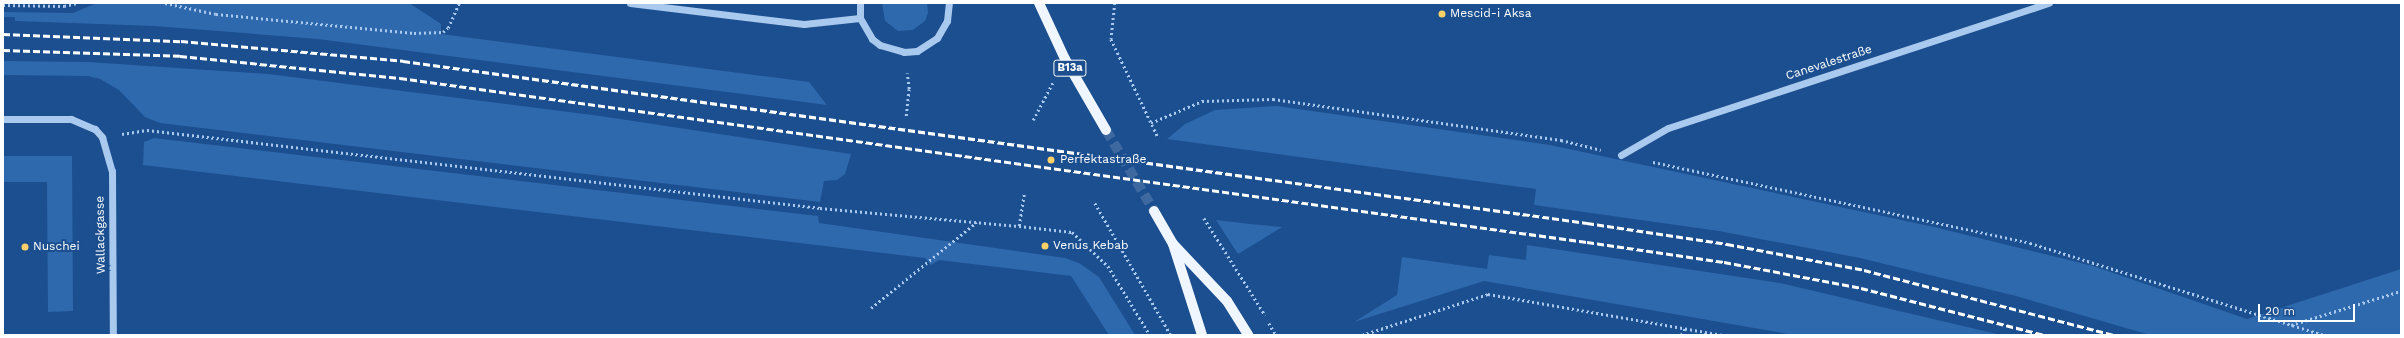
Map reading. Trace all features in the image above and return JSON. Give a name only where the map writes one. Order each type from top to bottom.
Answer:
[{"type":"main road","name":"B13a","points":[[1039,3],[1065,59],[1106,130]]},
{"type":"main road","points":[[1154,211],[1173,244],[1202,335]]},
{"type":"main road","points":[[1173,244],[1227,301],[1248,335]]},
{"type":"street","points":[[630,3],[804,24],[860,18]]},
{"type":"street","points":[[860,3],[860,18],[865,29],[880,45],[904,52],[917,51],[937,38],[947,21],[949,3]]},
{"type":"street","name":"Canevalestraße","points":[[1621,155],[1668,128],[2049,3]]},
{"type":"street","points":[[3,119],[71,119],[95,129],[102,137]]},
{"type":"street","name":"Wallackgasse","points":[[102,137],[112,171],[113,335]]},
{"type":"path","points":[[3,5],[64,6],[77,3]]},
{"type":"path","points":[[165,3],[216,14],[414,33],[443,32],[448,28],[459,3]]},
{"type":"path","points":[[1115,3],[1111,39],[1158,137]]},
{"type":"path","points":[[904,52],[909,88],[906,116]]},
{"type":"path","points":[[1033,120],[1065,59]]},
{"type":"path","points":[[1150,123],[1202,101],[1273,99],[1561,140],[1621,155],[2030,243],[2105,264],[2290,326],[2323,335]]},
{"type":"path","points":[[102,137],[147,130],[820,208],[1072,232],[1108,266],[1150,335]]},
{"type":"path","points":[[1019,226],[1024,194]]},
{"type":"path","points":[[1095,203],[1171,335]]},
{"type":"path","points":[[1204,218],[1276,335]]},
{"type":"path","points":[[871,308],[977,222]]},
{"type":"path","points":[[2290,326],[2401,291]]},
{"type":"path","points":[[1362,335],[1488,294],[1722,335]]},
{"type":"path","points":[[1681,335],[1685,328]]},
{"type":"shaded area","points":[[97,3],[409,3],[441,24],[441,34],[809,82],[827,105],[318,39],[154,26],[15,21],[15,17],[3,17],[3,12],[73,13]]},
{"type":"shaded area","points":[[882,3],[927,3],[928,13],[925,21],[913,30],[898,31],[885,21]]},
{"type":"shaded area","points":[[3,61],[88,62],[268,74],[600,116],[851,154],[845,174],[837,180],[824,181],[820,202],[160,123],[145,117],[119,90],[100,79],[88,76],[3,75]]},
{"type":"shaded area","points":[[1277,106],[1550,145],[1934,227],[2093,266],[2247,319],[2401,269],[2401,335],[2150,335],[2016,296],[1860,258],[1719,231],[1534,205],[1536,189],[1167,139],[1185,124],[1215,110]]},
{"type":"shaded area","points":[[154,138],[818,216],[819,223],[1065,258],[1079,263],[1099,277],[1135,335],[1109,335],[1071,276],[939,260],[931,265],[925,258],[143,165],[144,142]]},
{"type":"shaded area","points":[[3,156],[72,156],[73,311],[48,312],[47,182],[3,182]]},
{"type":"shaded area","points":[[1216,220],[1250,224],[1282,227],[1238,254]]},
{"type":"shaded area","points":[[1527,245],[1780,283],[2001,335],[1794,335],[1484,281],[1354,322],[1397,295],[1402,257],[1487,269],[1489,255],[1526,260]]},
{"type":"tunnel","points":[[1106,130],[1154,211]]},
{"type":"railway","points":[[3,34],[181,41],[403,61],[1587,223],[1727,244],[1864,270],[2114,335]]},
{"type":"railway","points":[[3,50],[180,56],[400,78],[1587,242],[1724,262],[1861,288],[2044,335]]},
{"type":"place","name":"Mescid-i Aksa","points":[[1442,14]]},
{"type":"place","name":"Perfektastraße","points":[[1051,160]]},
{"type":"place","name":"Venus Kebab","points":[[1045,246]]},
{"type":"place","name":"Nuschei","points":[[25,247]]}]
